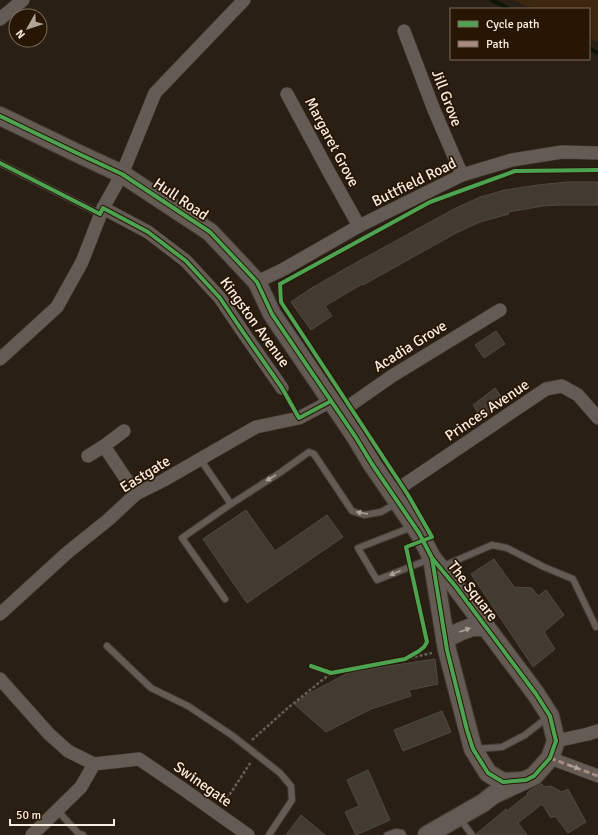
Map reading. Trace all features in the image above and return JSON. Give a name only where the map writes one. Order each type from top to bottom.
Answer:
[{"type":"street","points":[[0,19],[22,0]]},
{"type":"street","points":[[0,359],[56,307],[82,262],[102,211],[122,174],[156,93],[244,0]]},
{"type":"street","name":"Jill Grove","points":[[404,31],[434,110],[462,176]]},
{"type":"street","name":"Margaret Grove","points":[[287,94],[359,226]]},
{"type":"street","name":"Hull Road","points":[[0,116],[122,174],[210,232],[257,282],[272,314],[420,533],[436,563]]},
{"type":"street","name":"Buttfield Road","points":[[257,282],[284,269],[359,226],[462,176],[512,160],[562,152],[598,152]]},
{"type":"street","name":"Kingston Avenue","points":[[102,211],[148,232],[186,261],[220,298],[282,388]]},
{"type":"street","name":"Acadia Grove","points":[[335,407],[392,376],[500,310]]},
{"type":"street","name":"Princes Avenue","points":[[395,498],[546,389],[562,386],[578,395],[598,418]]},
{"type":"street","name":"Eastgate","points":[[0,614],[68,552],[108,520],[136,494],[256,427],[299,418],[335,407]]},
{"type":"street","points":[[88,456],[124,431]]},
{"type":"street","points":[[104,446],[136,494]]},
{"type":"street","name":"The Square","points":[[436,563],[456,587],[536,694],[550,716],[556,741]]},
{"type":"street","name":"The Square","points":[[436,563],[446,645],[473,749],[488,774],[493,795]]},
{"type":"street","name":"The Square","points":[[446,645],[459,632],[472,627],[486,627]]},
{"type":"street","points":[[0,679],[49,734],[68,751],[94,764],[80,787],[32,835]]},
{"type":"street","points":[[427,835],[483,803],[493,795],[534,776],[550,758],[556,741],[598,731]]},
{"type":"street","points":[[550,758],[598,776]]},
{"type":"street","name":"Swinegate","points":[[94,764],[139,759],[248,835]]},
{"type":"street","points":[[488,774],[503,782],[526,780]]},
{"type":"lane","points":[[0,163],[102,211]]},
{"type":"lane","points":[[225,599],[182,538],[309,452],[314,454],[352,511],[364,515],[381,512],[395,498]]},
{"type":"lane","points":[[200,459],[231,504]]},
{"type":"lane","points":[[414,526],[358,548],[377,580],[492,545],[507,548],[573,579],[596,627]]},
{"type":"lane","points":[[107,646],[151,688],[188,706],[233,736],[280,773],[292,786],[292,800],[269,835]]},
{"type":"lane","points":[[473,749],[502,747],[524,735],[550,716]]},
{"type":"lane","points":[[57,810],[78,833],[83,835]]},
{"type":"lane","points":[[458,817],[472,835]]},
{"type":"lane","points":[[387,835],[396,832],[402,833],[403,835]]},
{"type":"path","points":[[397,660],[446,645]]},
{"type":"path","points":[[405,658],[419,652]]},
{"type":"path","points":[[324,671],[331,673]]},
{"type":"path","points":[[217,813],[251,761],[241,753],[246,746],[289,707],[331,673],[338,671]]},
{"type":"shaded area","points":[[514,0],[598,0],[598,42],[590,38],[590,8],[530,8]]},
{"type":"building","points":[[567,182],[598,182],[598,205],[543,206],[508,212],[509,214],[480,222],[458,232],[363,285],[362,284],[325,306],[332,316],[311,330],[291,302],[310,289],[350,266],[452,210],[480,197],[505,190]]},
{"type":"building","points":[[496,331],[505,344],[484,358],[475,345]]},
{"type":"building","points":[[495,388],[505,402],[482,419],[473,405]]},
{"type":"building","points":[[246,510],[275,551],[327,515],[343,537],[247,603],[203,539]]},
{"type":"building","points":[[494,559],[514,587],[532,588],[538,596],[546,590],[564,615],[544,632],[555,649],[533,667],[471,574]]},
{"type":"building","points":[[435,659],[438,684],[409,690],[411,696],[371,709],[326,732],[294,704],[308,694],[350,672]]},
{"type":"building","points":[[442,711],[451,732],[403,751],[394,730]]},
{"type":"building","points":[[368,770],[390,820],[356,835],[345,812],[359,806],[347,780]]},
{"type":"building","points":[[542,784],[543,787],[551,786],[562,792],[568,789],[586,822],[568,833],[555,816],[551,818],[542,804],[518,823],[527,835],[476,835],[506,809],[507,811],[532,789]]},
{"type":"building","points":[[301,815],[325,835],[286,835]]},
{"type":"waterway","points":[[491,0],[508,8]]},
{"type":"waterway","points":[[590,49],[598,53]]},
{"type":"marked path","points":[[550,758],[598,776]]},
{"type":"cycle path","points":[[0,116],[122,174],[210,232],[257,282],[272,314],[419,533],[432,558],[456,587],[536,694],[550,716],[556,741]]},
{"type":"cycle path","points":[[0,163],[100,214],[103,208],[148,232],[186,261],[220,298],[282,388],[299,418],[331,401]]},
{"type":"cycle path","points":[[311,666],[331,673],[405,659],[424,647],[427,642],[406,547],[432,537],[408,495],[281,302],[280,284],[430,202],[515,171],[598,170]]},
{"type":"cycle path","points":[[432,558],[447,650],[467,730],[473,749],[488,773],[503,782],[526,780],[534,776],[550,758],[556,741]]}]
